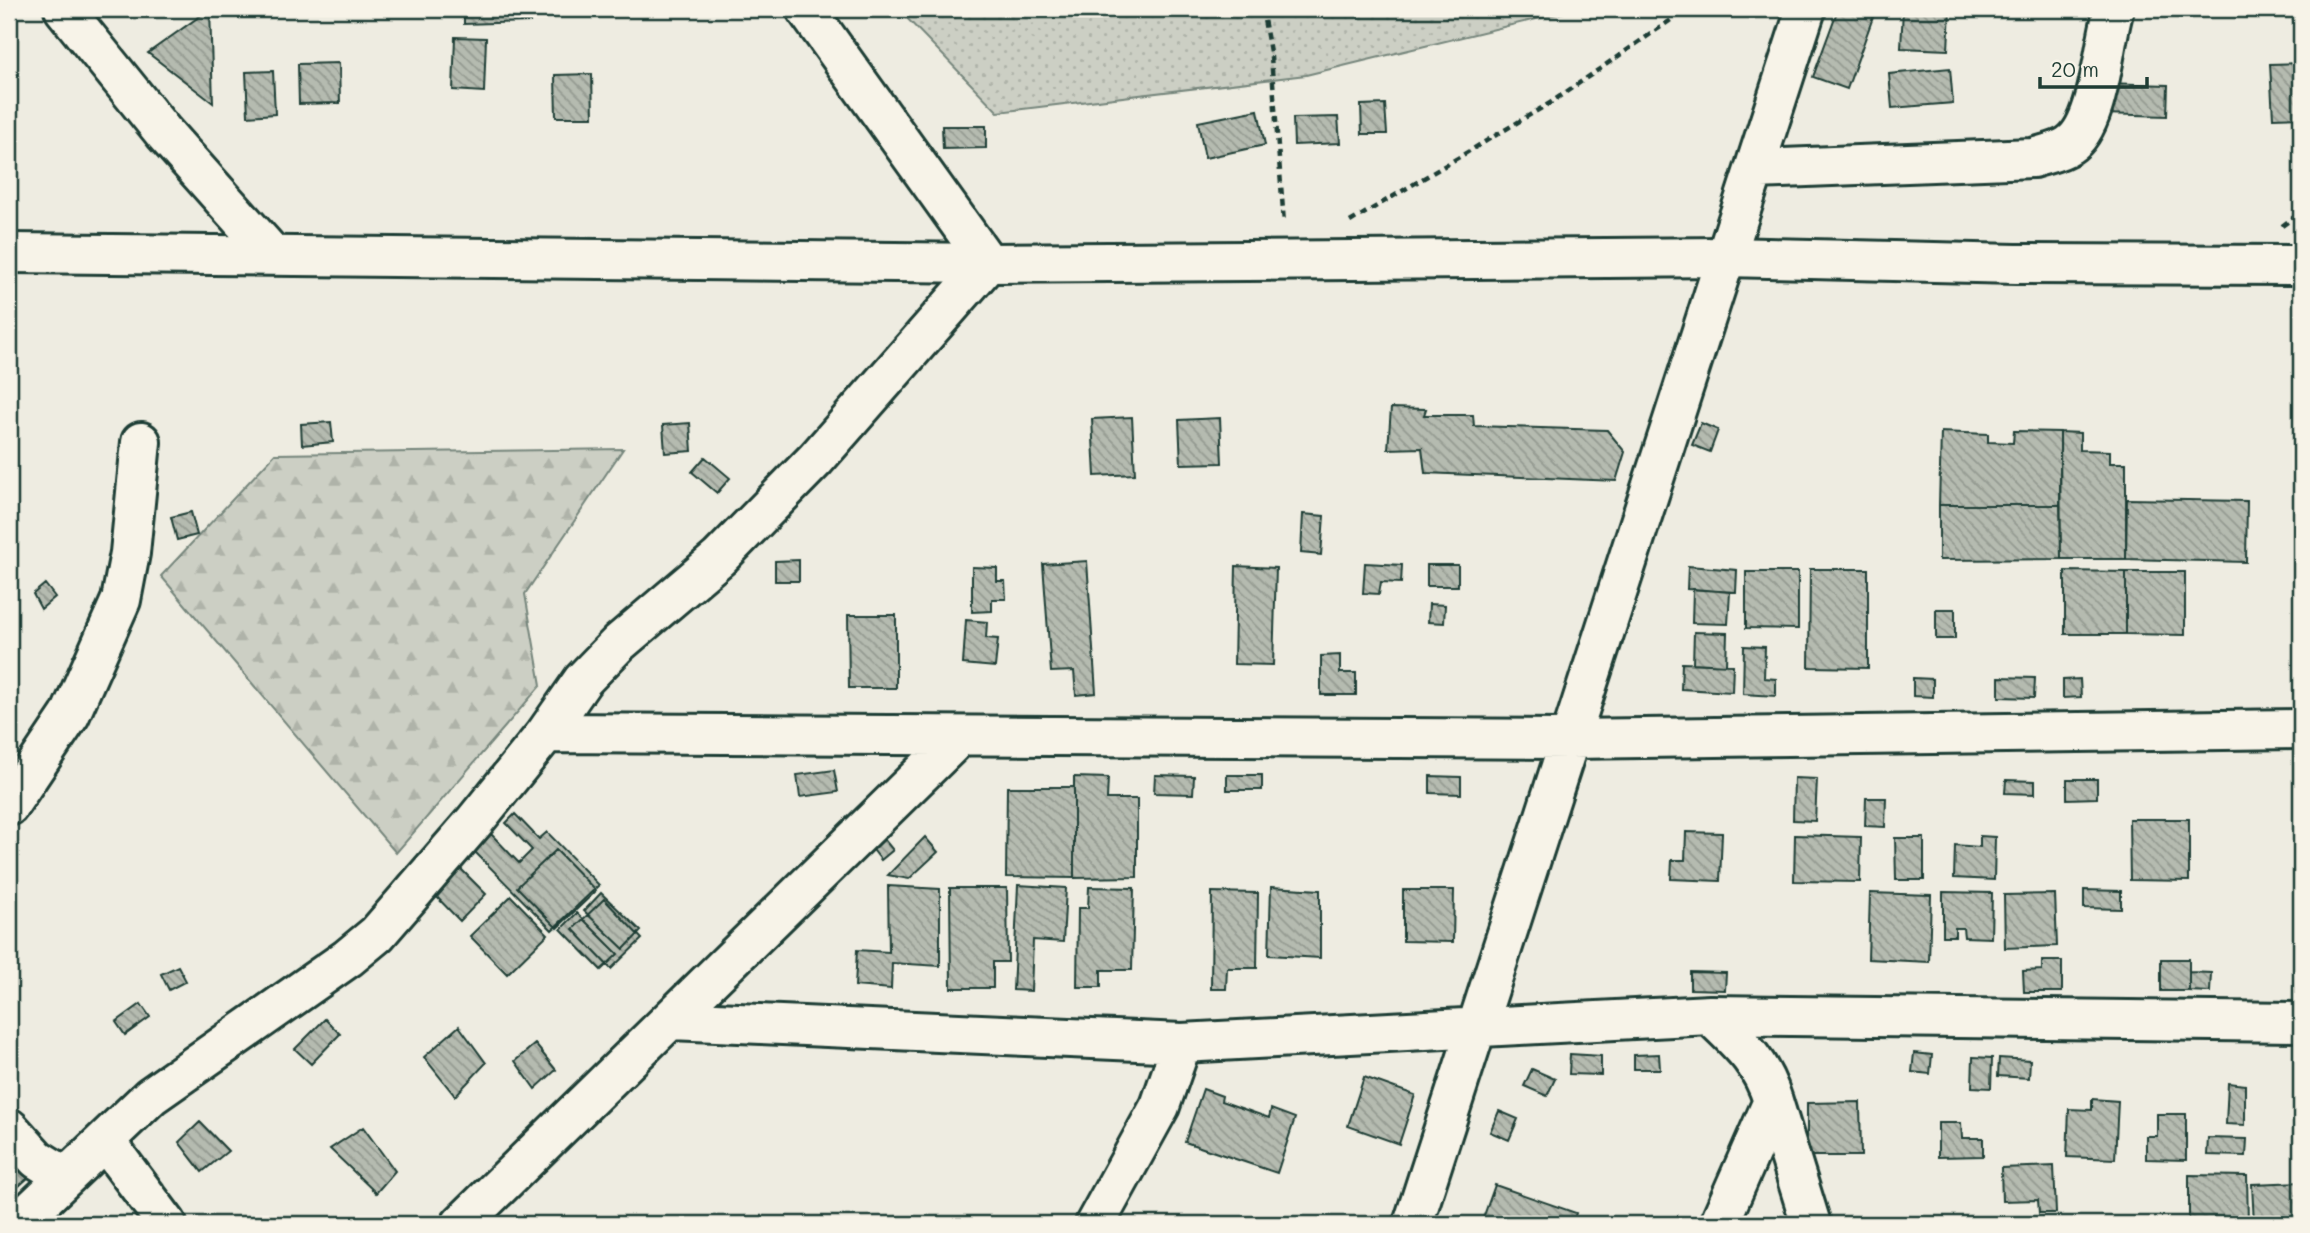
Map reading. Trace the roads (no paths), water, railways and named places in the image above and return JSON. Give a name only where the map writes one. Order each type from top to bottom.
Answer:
[{"type":"street","points":[[64,9],[164,133],[272,254]]},
{"type":"street","points":[[806,9],[988,263]]},
{"type":"street","points":[[1413,1224],[1806,9]]},
{"type":"street","points":[[1755,169],[2033,158],[2067,147],[2081,134],[2089,117],[2114,9]]},
{"type":"street","points":[[9,253],[988,263],[1727,257],[2016,264],[2301,265]]},
{"type":"street","points":[[17,1224],[151,1096],[348,958],[377,934],[546,733],[583,680],[619,643],[719,558],[816,459],[988,263]]},
{"type":"street","points":[[9,806],[70,715],[121,600],[130,553],[141,442]]},
{"type":"street","points":[[546,733],[1571,739],[2301,730]]},
{"type":"street","points":[[481,1217],[671,1020],[959,737]]},
{"type":"street","points":[[671,1020],[1182,1043],[1710,1015],[2301,1022]]},
{"type":"street","points":[[1710,1015],[1752,1057],[1765,1076],[1811,1224]]},
{"type":"street","points":[[1095,1224],[1160,1106],[1182,1043]]},
{"type":"street","points":[[1718,1224],[1773,1101]]},
{"type":"street","points":[[9,1128],[37,1159],[66,1177]]},
{"type":"street","points":[[105,1141],[167,1224]]}]
